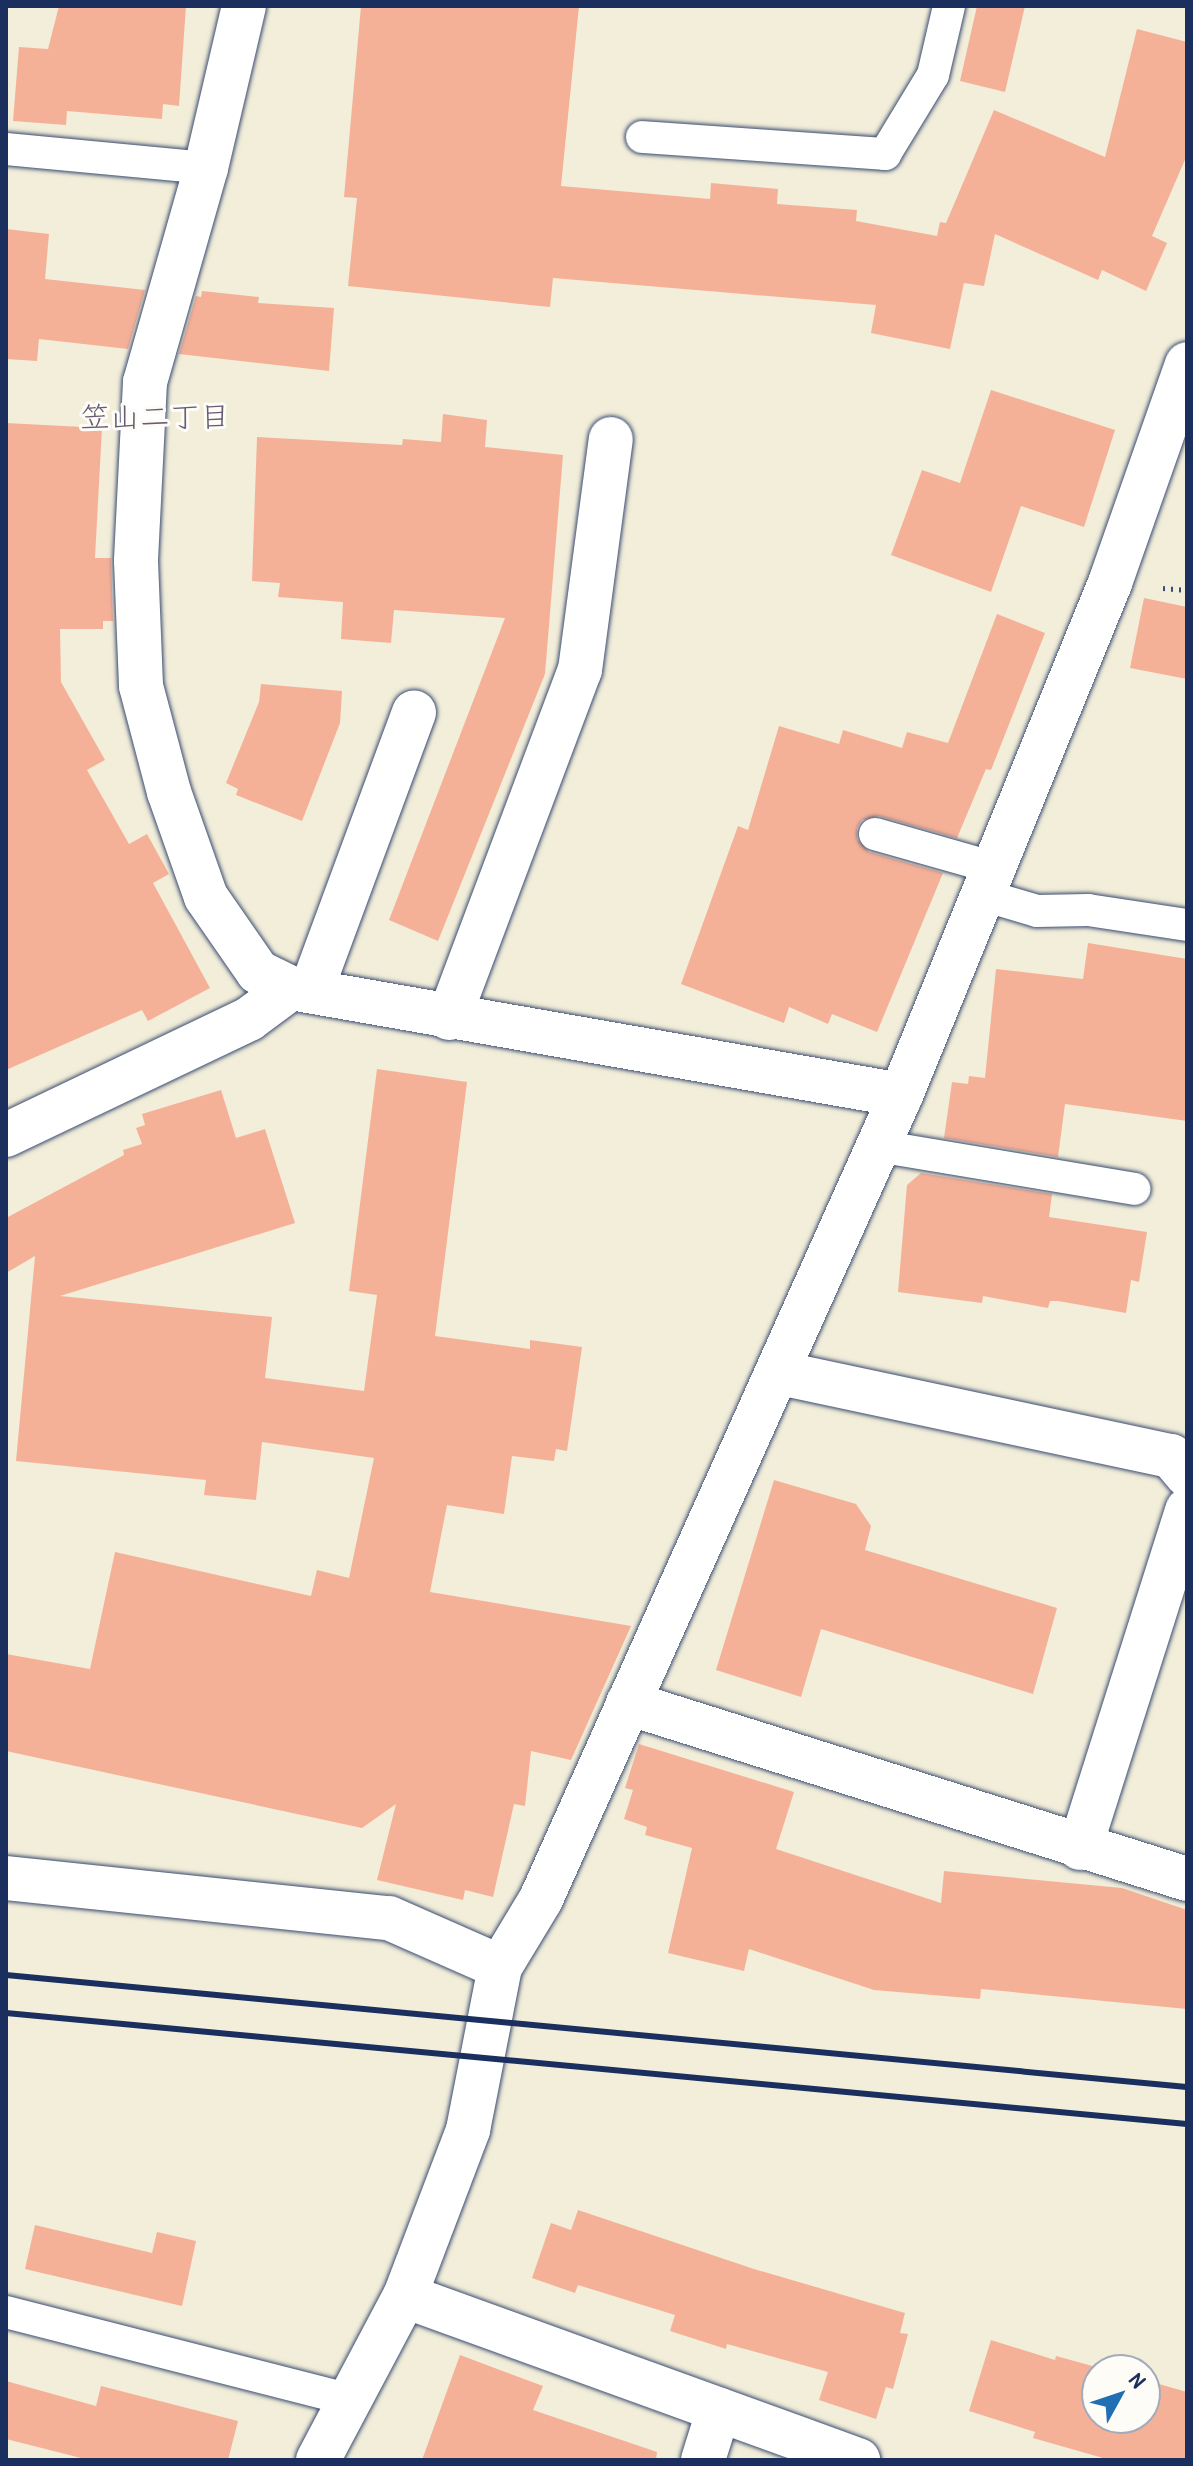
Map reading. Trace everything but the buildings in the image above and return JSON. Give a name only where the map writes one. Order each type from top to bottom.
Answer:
[{"type":"street","points":[[244,6],[206,168],[145,382],[136,561],[141,686],[169,792],[206,897],[258,972],[301,990],[901,1095]]},
{"type":"street","points":[[318,2460],[405,2296],[468,2130],[500,1967],[541,1899],[780,1373],[901,1095],[1110,583],[1187,364]]},
{"type":"street","points":[[449,1018],[580,670],[611,439]]},
{"type":"street","points":[[6,1135],[249,1019],[301,990],[414,712]]},
{"type":"street","points":[[780,1373],[1171,1456],[1187,1475]]},
{"type":"street","points":[[1080,1848],[1187,1510]]},
{"type":"street","points":[[628,1703],[1080,1848],[1187,1879]]},
{"type":"street","points":[[6,1878],[389,1918],[500,1967]]},
{"type":"street","points":[[405,2296],[858,2460]]},
{"type":"street","points":[[703,2460],[719,2409]]},
{"type":"lane","points":[[642,137],[885,154],[933,75],[949,6]]},
{"type":"lane","points":[[6,149],[206,168]]},
{"type":"lane","points":[[875,834],[989,882],[1037,911],[1088,910],[1187,925]]},
{"type":"lane","points":[[878,1146],[1134,1189]]},
{"type":"lane","points":[[6,2312],[350,2400]]},
{"type":"railway","points":[[6,1975],[1187,2087]]},
{"type":"railway","points":[[6,2013],[1187,2124]]},
{"type":"district","name":"笠山二丁目","points":[[155,416]]}]
